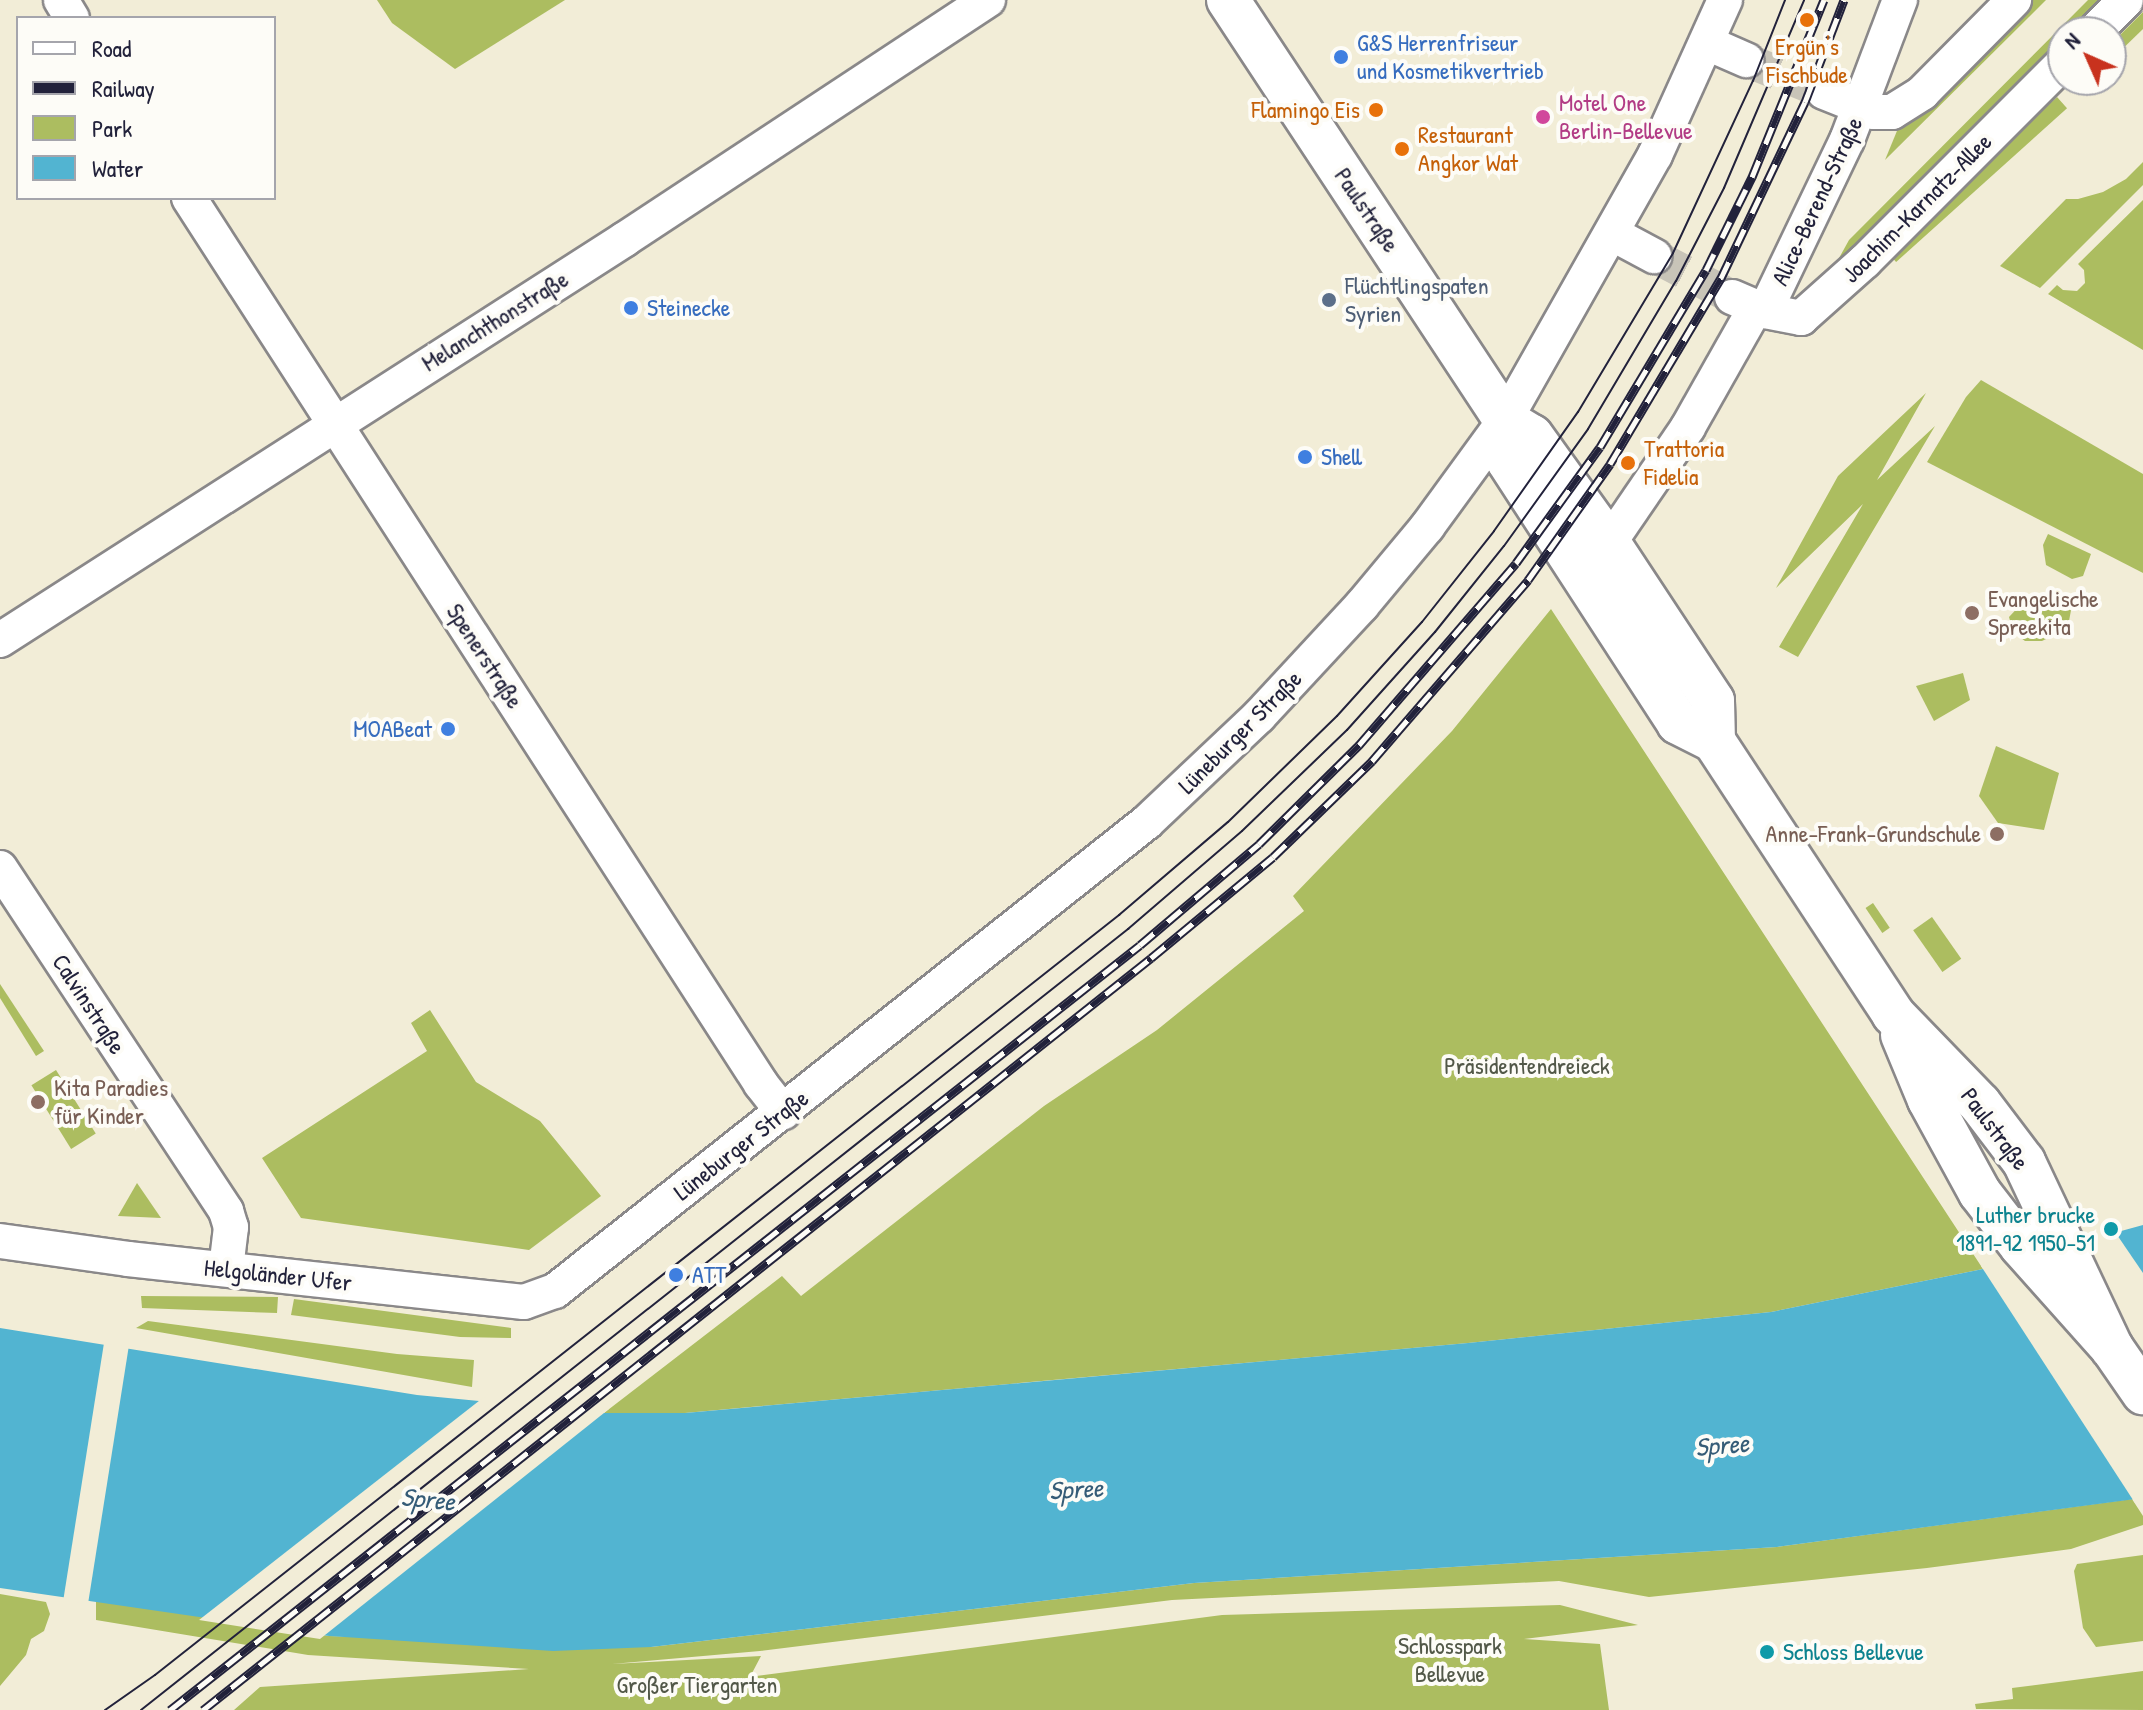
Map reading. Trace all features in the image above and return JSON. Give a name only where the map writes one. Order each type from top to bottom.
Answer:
[{"type":"street","name":"Melanchthonstraße","points":[[0,640],[625,239],[988,0]]},
{"type":"street","name":"Paulstraße","points":[[1228,0],[1505,420],[1532,436],[1609,543],[1713,701],[1714,741]]},
{"type":"street","name":"Lüneburger Straße","points":[[555,1291],[1147,822],[1224,751],[1362,605],[1427,527],[1505,420],[1613,234],[1725,0]]},
{"type":"street","name":"Alice-Berend-Straße","points":[[1751,305],[1862,106],[1900,0]]},
{"type":"street","points":[[1824,92],[1874,112],[1892,112],[1922,93],[2014,0]]},
{"type":"street","points":[[2110,16],[2126,0]]},
{"type":"street","points":[[1707,43],[1746,60]]},
{"type":"street","name":"Joachim-Karnatz-Allee","points":[[1751,305],[1801,318],[2047,79]]},
{"type":"street","name":"Spenerstraße","points":[[190,200],[761,1084],[783,1112]]},
{"type":"street","points":[[1613,234],[1654,256]]},
{"type":"street","points":[[1609,543],[1688,427],[1751,305]]},
{"type":"street","name":"Paulstraße","points":[[1505,420],[1508,461],[1678,723],[1714,741],[1893,1014],[1980,1104],[2024,1162],[2040,1240],[2143,1393]]},
{"type":"street","name":"Calvinstraße","points":[[0,868],[226,1211],[231,1227],[226,1269]]},
{"type":"street","name":"Helgoländer Ufer","points":[[0,1241],[524,1302],[555,1291]]},
{"type":"green space","points":[[377,0],[565,0],[455,69],[392,23]]},
{"type":"green space","points":[[2025,0],[2046,0],[1885,160],[1899,126]]},
{"type":"green space","points":[[2088,0],[2106,0],[2090,16],[2072,16]]},
{"type":"green space","points":[[2143,12],[2143,29],[2127,44],[2127,28]]},
{"type":"green space","points":[[2047,41],[2047,59],[1828,278],[1849,240]]},
{"type":"green space","points":[[2057,97],[2067,108],[1896,262],[1886,251]]},
{"type":"green space","points":[[2143,162],[2143,185],[2040,288],[2000,266],[2066,199],[2103,192],[2126,179]]},
{"type":"green space","points":[[2143,200],[2143,350],[2048,294],[2057,285],[2063,290],[2077,291],[2085,283],[2084,270],[2078,264]]},
{"type":"green space","points":[[1981,380],[2143,474],[2143,573],[1927,462],[1966,397]]},
{"type":"green space","points":[[1926,393],[1877,480],[1935,426],[1798,657],[1779,647],[1863,504],[1776,588],[1838,476]]},
{"type":"green space","points":[[2048,534],[2091,554],[2083,576],[2072,579],[2046,565],[2043,545]]},
{"type":"green space","points":[[2042,593],[2062,596],[2072,605],[2069,621],[2058,633],[2042,641],[2025,641],[2013,632],[2009,617],[2023,602]]},
{"type":"green space","name":"Präsidentendreieck","points":[[1551,609],[1983,1269],[1771,1312],[1468,1343],[685,1413],[604,1413],[782,1276],[801,1296],[1044,1106],[1157,1030],[1304,911],[1293,896],[1452,731]]},
{"type":"green space","points":[[1963,673],[1970,700],[1934,721],[1916,686]]},
{"type":"green space","points":[[1996,746],[2059,773],[2044,830],[1998,823],[1979,796]]},
{"type":"green space","points":[[1873,903],[1890,928],[1882,933],[1866,908]]},
{"type":"green space","points":[[1932,917],[1961,959],[1942,972],[1913,930]]},
{"type":"green space","points":[[0,984],[44,1051],[36,1056],[0,998]]},
{"type":"green space","points":[[430,1010],[476,1082],[540,1121],[601,1196],[529,1250],[301,1218],[262,1158],[427,1051],[411,1023]]},
{"type":"green space","points":[[56,1070],[96,1134],[71,1149],[31,1085]]},
{"type":"green space","points":[[137,1183],[161,1218],[118,1216]]},
{"type":"green space","points":[[141,1296],[278,1297],[277,1313],[142,1308]]},
{"type":"green space","points":[[294,1299],[511,1328],[511,1338],[460,1337],[291,1315]]},
{"type":"green space","points":[[148,1321],[397,1354],[474,1360],[472,1387],[136,1328]]},
{"type":"green space","points":[[2132,1499],[2143,1516],[2143,1525],[2071,1549],[1927,1568],[1649,1597],[1559,1581],[1172,1600],[760,1651],[612,1664],[761,1656],[751,1675],[756,1676],[1222,1615],[1560,1605],[1638,1625],[1524,1639],[1600,1644],[1609,1710],[234,1710],[260,1687],[529,1669],[308,1655],[96,1620],[96,1600],[329,1636],[651,1647],[1194,1583],[1777,1547]]},
{"type":"green space","points":[[2143,1555],[2143,1641],[2096,1647],[2083,1628],[2074,1571],[2077,1564]]},
{"type":"green space","points":[[0,1594],[46,1602],[50,1614],[44,1631],[31,1639],[26,1655],[0,1686]]},
{"type":"green space","points":[[2143,1671],[2143,1710],[1976,1709],[1975,1704],[2013,1699],[2012,1688]]},
{"type":"water","name":"Spree","points":[[2143,1225],[2143,1498],[1777,1547],[1194,1583],[651,1647],[553,1651],[329,1636],[0,1588],[0,1328],[417,1395],[604,1413],[685,1413],[1468,1343],[1771,1312],[1983,1269]]},
{"type":"pier","points":[[2113,1229],[2143,1273],[2143,1502],[2135,1503],[1981,1266]]},
{"type":"pier","points":[[104,1343],[129,1347],[88,1604],[63,1600]]},
{"type":"pier","points":[[484,1397],[609,1409],[320,1639],[199,1620]]},
{"type":"tunnel","points":[[1746,60],[1824,92]]},
{"type":"tunnel","points":[[1654,256],[1732,297]]},
{"type":"tram line","points":[[105,1710],[155,1675],[1119,915],[1228,822],[1337,716],[1422,622],[1494,531],[1578,412],[1673,253],[1753,81],[1785,0]]},
{"type":"tram line","points":[[141,1710],[1128,929],[1242,831],[1347,730],[1435,632],[1504,546],[1588,429],[1676,281],[1724,188],[1804,0]]},
{"type":"railway","points":[[170,1710],[1140,945],[1259,844],[1359,745],[1516,563],[1600,447],[1706,270],[1752,177],[1824,0]]},
{"type":"railway","points":[[203,1710],[1151,958],[1273,857],[1372,761],[1528,580],[1610,464],[1721,278],[1805,102],[1844,0]]},
{"type":"place","name":"Ergün's Fischbude","points":[[1807,20]]},
{"type":"place","name":"G&S Herrenfriseur und Kosmetikvertrieb","points":[[1341,57]]},
{"type":"place","name":"Flamingo Eis","points":[[1376,110]]},
{"type":"place","name":"Motel One Berlin-Bellevue","points":[[1543,117]]},
{"type":"place","name":"Restaurant Angkor Wat","points":[[1402,149]]},
{"type":"place","name":"Flüchtlingspaten Syrien","points":[[1329,300]]},
{"type":"place","name":"Steinecke","points":[[631,308]]},
{"type":"place","name":"Shell","points":[[1305,457]]},
{"type":"place","name":"Trattoria Fidelia","points":[[1628,463]]},
{"type":"place","name":"Evangelische Spreekita","points":[[1972,613]]},
{"type":"place","name":"MOABeat","points":[[448,729]]},
{"type":"place","name":"Anne-Frank-Grundschule","points":[[1997,834]]},
{"type":"place","name":"Kita Paradies für Kinder","points":[[38,1102]]},
{"type":"place","name":"Luther brucke 1891-92 1950-51","points":[[2111,1229]]},
{"type":"place","name":"ATT","points":[[676,1275]]},
{"type":"place","name":"Schloss Bellevue","points":[[1767,1652]]},
{"type":"park label","name":"Schlosspark Bellevue","points":[[1450,1660]]},
{"type":"park label","name":"Großer Tiergarten","points":[[697,1685]]}]
